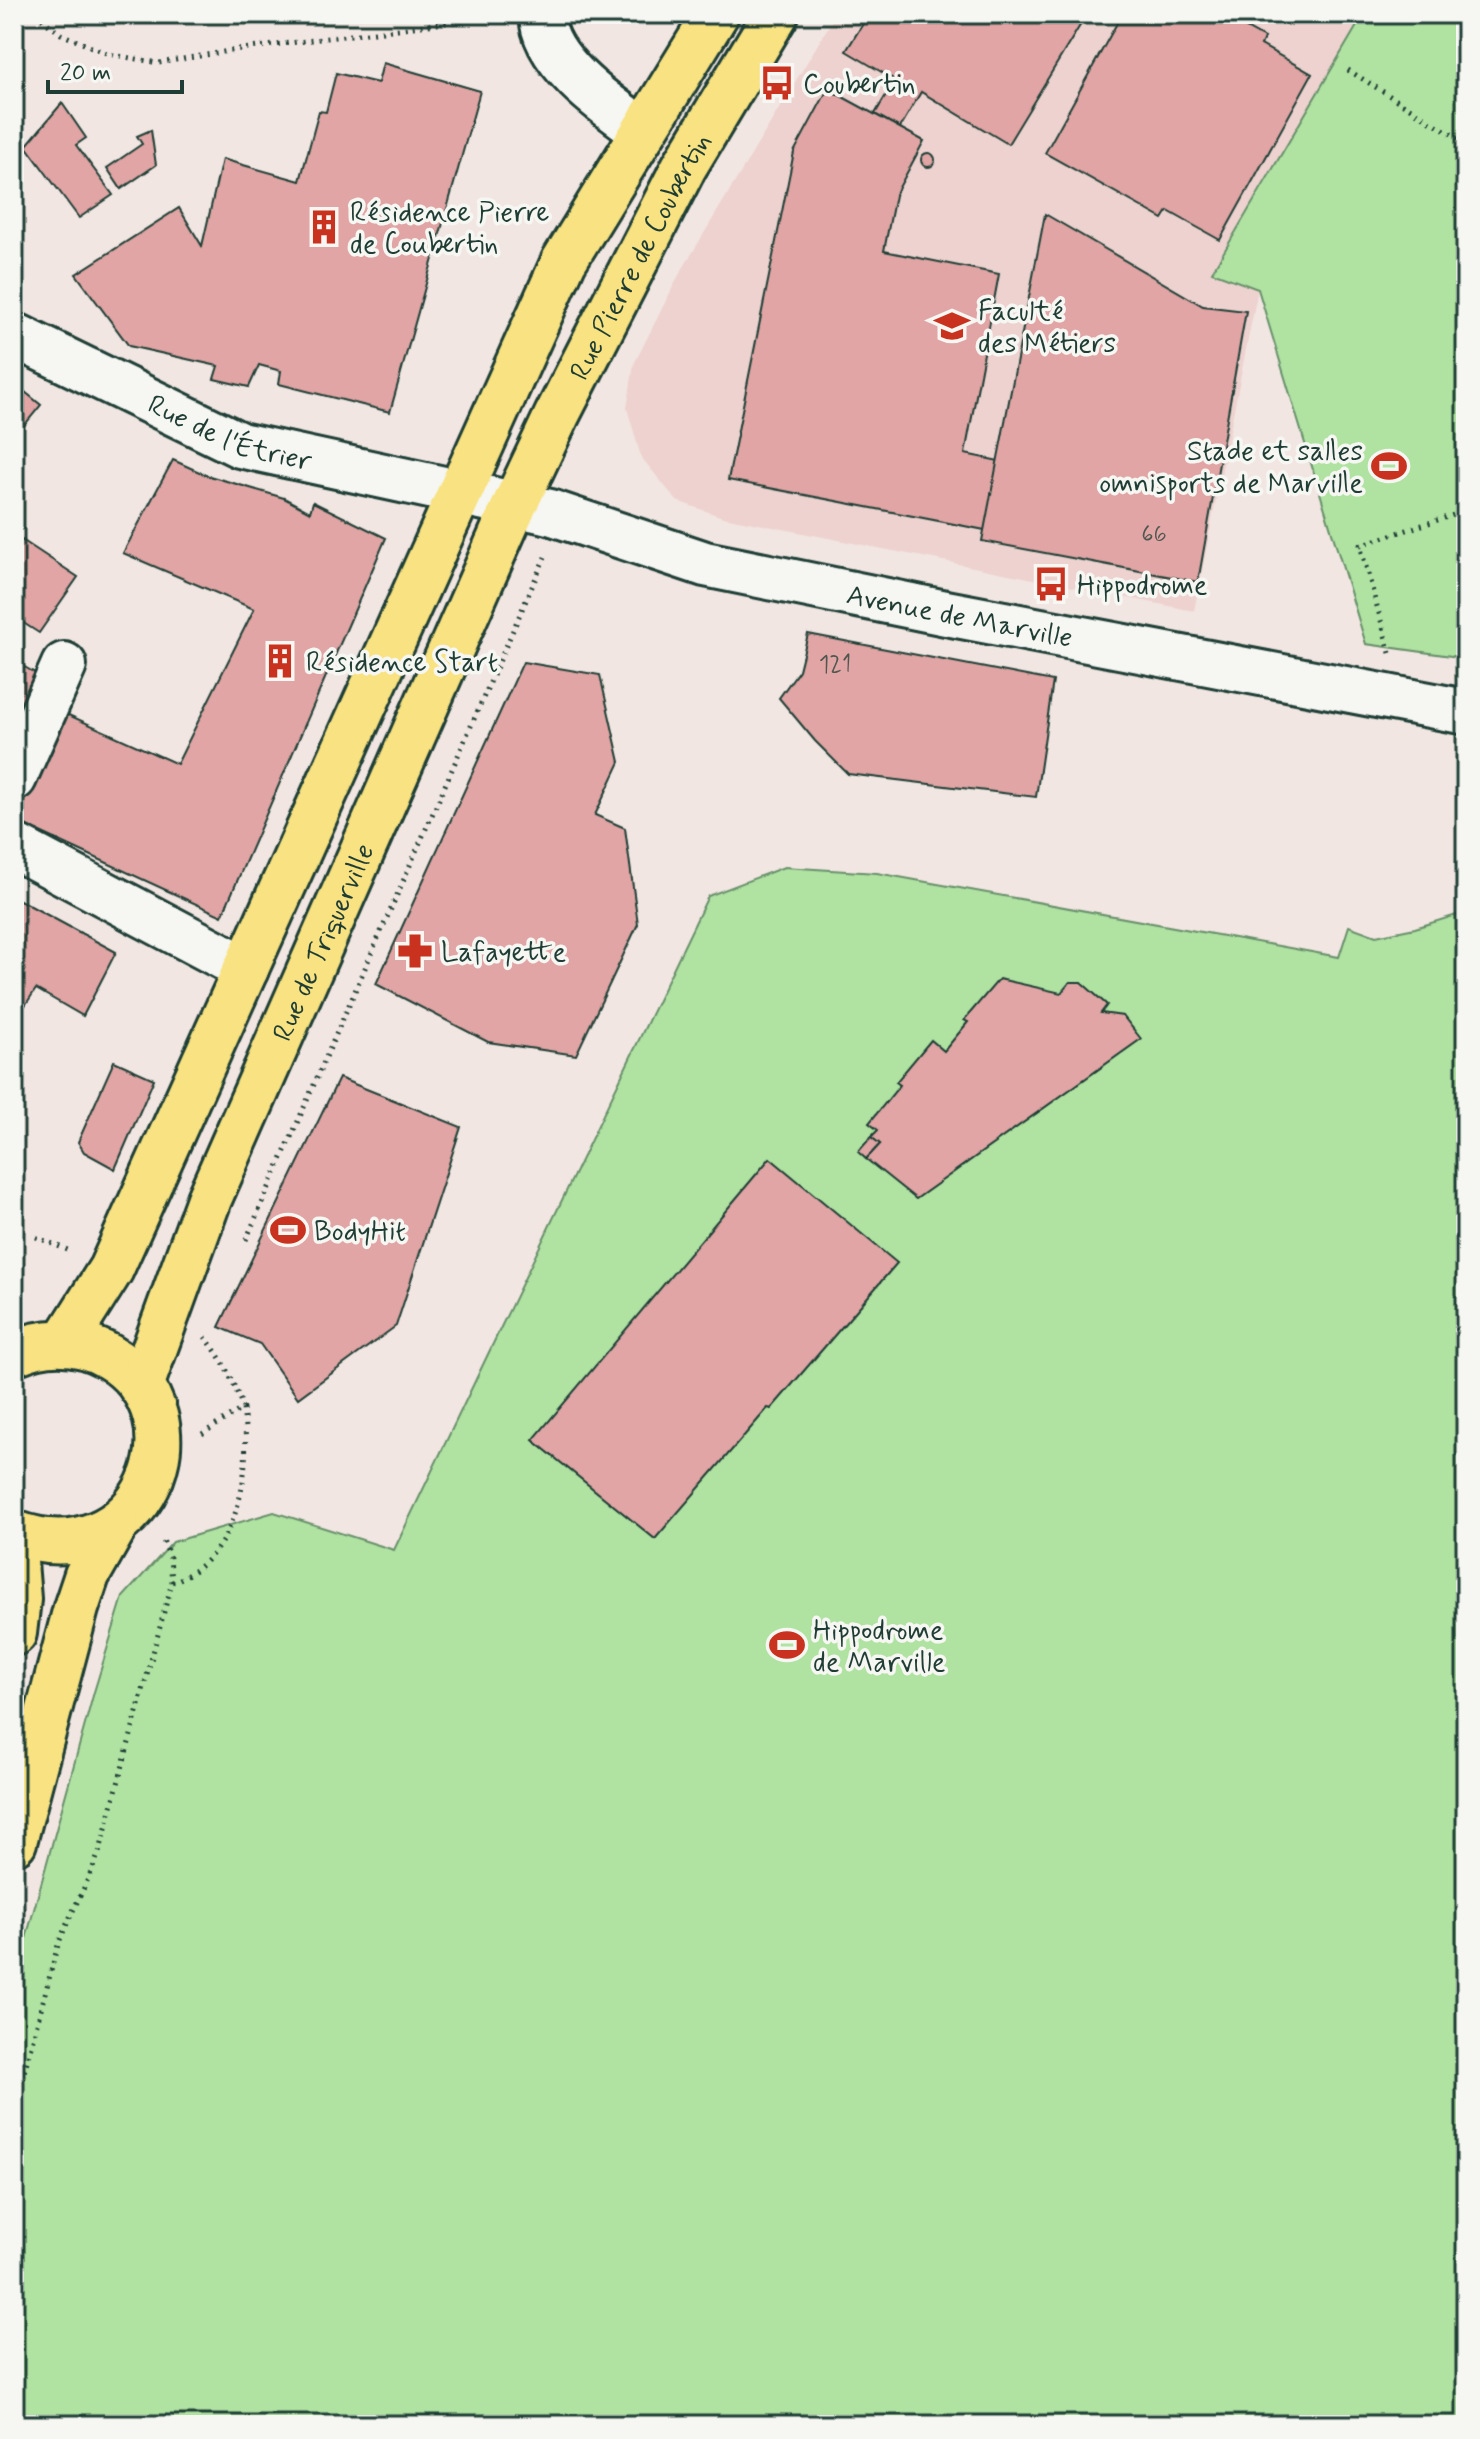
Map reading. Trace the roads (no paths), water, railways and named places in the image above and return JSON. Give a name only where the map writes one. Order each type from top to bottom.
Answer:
[{"type":"main road","name":"Rue Pierre de Coubertin","points":[[459,492],[564,261],[716,14]]},
{"type":"main road","name":"Rue Pierre de Coubertin","points":[[515,504],[684,167],[776,14]]},
{"type":"main road","name":"Rue de Triquerville","points":[[65,1342],[111,1269],[459,492]]},
{"type":"main road","name":"Rue de Triquerville","points":[[141,1386],[209,1199],[515,504]]},
{"type":"main road","points":[[14,1353],[32,1345],[65,1342],[95,1348],[121,1363],[141,1386],[155,1414],[158,1445],[154,1475],[87,1575],[14,1842]]},
{"type":"main road","points":[[14,1533],[36,1541],[64,1543],[92,1537],[127,1513]]},
{"type":"main road","points":[[14,1550],[18,1599],[14,1633]]},
{"type":"street","points":[[542,14],[542,23],[554,51],[585,86],[642,130]]},
{"type":"street","name":"Rue de l'Étrier","points":[[14,335],[240,445],[459,492]]},
{"type":"street","name":"Avenue de Marville","points":[[459,492],[563,516],[705,564],[1466,712]]},
{"type":"street","points":[[14,778],[64,665]]},
{"type":"street","points":[[14,846],[246,969]]},
{"type":"place","name":"Coubertin","points":[[777,83]]},
{"type":"place","name":"Résidence Pierre de Coubertin","points":[[324,227]]},
{"type":"place","name":"Faculté des Métiers","points":[[952,326]]},
{"type":"place","name":"Stade et salles omnisports de Marville","points":[[1389,466]]},
{"type":"place","name":"Hippodrome","points":[[1051,584]]},
{"type":"place","name":"Résidence Start","points":[[280,661]]},
{"type":"place","name":"Lafayette","points":[[415,951]]},
{"type":"place","name":"BodyHit","points":[[288,1230]]},
{"type":"place","name":"Hippodrome de Marville","points":[[787,1645]]}]
